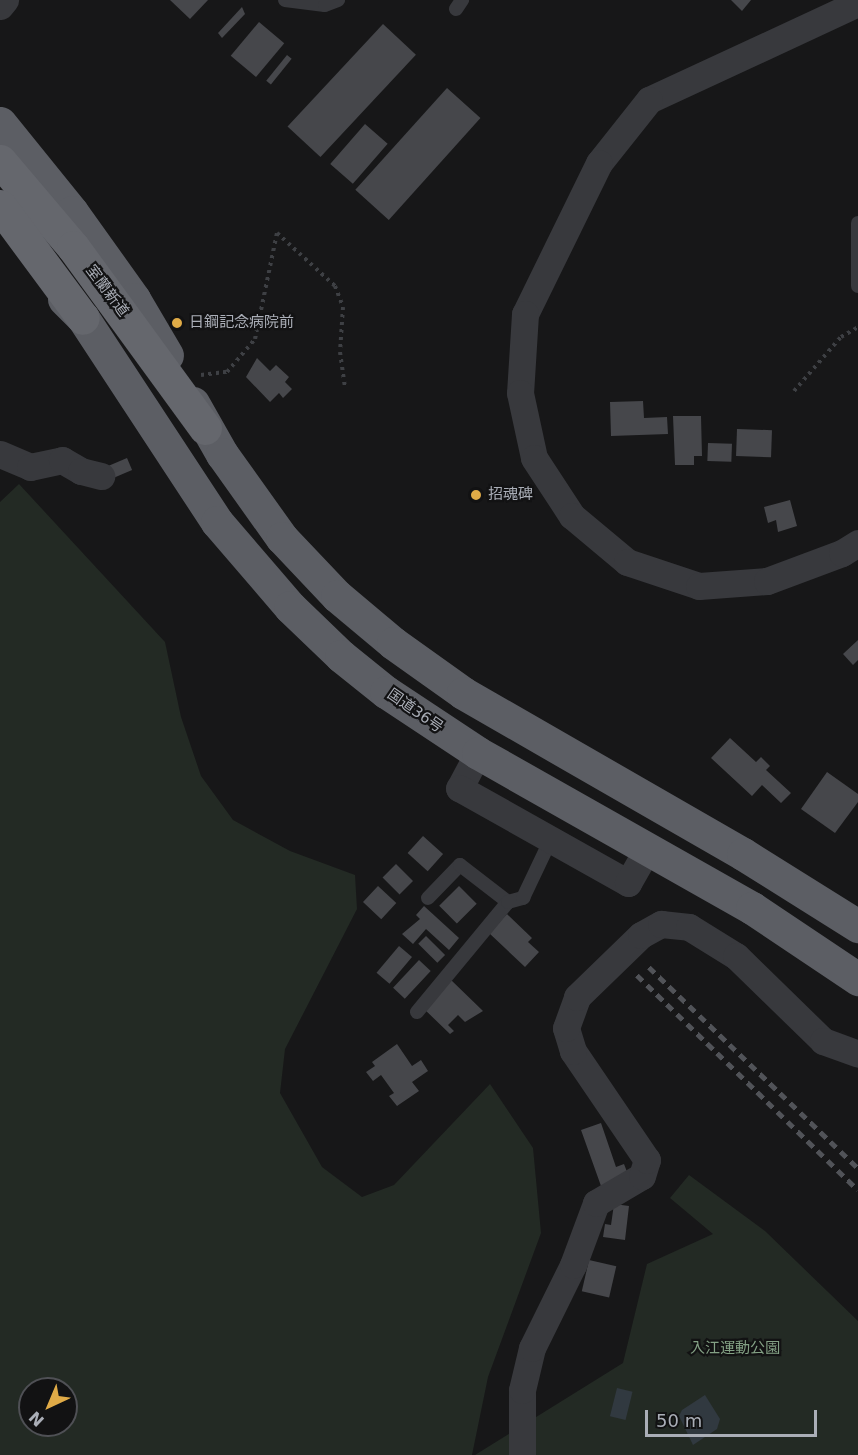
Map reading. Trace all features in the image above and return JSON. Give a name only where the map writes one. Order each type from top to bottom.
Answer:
[{"type":"highway","points":[[0,123],[93,241],[134,299],[180,378],[205,428],[282,538],[337,596],[393,643],[463,693],[743,854],[858,926]]},
{"type":"highway","name":"室蘭新道","points":[[0,161],[80,256],[205,428]]},
{"type":"highway","points":[[0,206],[83,318]]},
{"type":"highway","name":"国道36号","points":[[0,233],[83,318],[166,448],[262,576],[341,656],[395,698],[478,753],[752,908],[858,979]]},
{"type":"street","points":[[0,6],[5,0]]},
{"type":"street","points":[[858,3],[649,100],[599,163],[525,314],[520,393],[534,458],[572,516],[627,562],[699,586],[767,581],[842,553],[858,543]]},
{"type":"street","points":[[0,454],[30,467],[62,460],[81,471],[101,476]]},
{"type":"street","points":[[478,753],[459,788],[628,883],[648,848]]},
{"type":"street","points":[[522,1455],[519,1438],[522,1390],[532,1348],[573,1265],[596,1203],[642,1176],[647,1160],[573,1051],[566,1028],[577,997],[641,935],[662,924],[689,927],[736,956],[823,1041],[858,1054]]},
{"type":"lane","points":[[285,0],[325,4],[338,0]]},
{"type":"lane","points":[[858,223],[858,286]]},
{"type":"lane","points":[[417,1012],[508,902],[523,898],[551,839]]},
{"type":"lane","points":[[428,898],[460,865],[508,902]]},
{"type":"path","points":[[180,378],[227,372],[255,339],[278,233],[335,286],[343,307],[340,352],[345,386]]},
{"type":"path","points":[[794,391],[841,337],[858,327]]},
{"type":"green space","points":[[19,484],[165,642],[181,717],[201,776],[233,820],[290,851],[355,875],[357,909],[285,1049],[280,1093],[322,1167],[362,1197],[394,1185],[490,1084],[533,1148],[541,1233],[488,1377],[472,1455],[0,1455],[0,502]]},
{"type":"green space","name":"入江運動公園","points":[[689,1175],[765,1231],[858,1321],[858,1455],[475,1455],[623,1363],[647,1264],[713,1234],[670,1198]]},
{"type":"shaded area","points":[[617,1388],[633,1392],[626,1420],[610,1416]]},
{"type":"shaded area","points":[[705,1395],[720,1419],[717,1429],[693,1445],[679,1416],[682,1410]]},
{"type":"building","points":[[170,0],[208,0],[190,19]]},
{"type":"building","points":[[731,0],[751,0],[742,11]]},
{"type":"building","points":[[242,7],[245,14],[222,38],[218,33]]},
{"type":"building","points":[[259,22],[284,43],[256,77],[231,56]]},
{"type":"building","points":[[383,24],[416,55],[320,157],[288,126]]},
{"type":"building","points":[[287,55],[292,59],[271,84],[266,81]]},
{"type":"building","points":[[447,88],[480,118],[389,220],[355,190]]},
{"type":"building","points":[[365,124],[388,144],[353,184],[330,164]]},
{"type":"building","points":[[257,358],[270,371],[276,365],[289,377],[285,382],[292,389],[283,398],[279,393],[270,402],[246,377]]},
{"type":"building","points":[[643,401],[644,418],[667,417],[668,434],[611,436],[610,402]]},
{"type":"building","points":[[673,416],[701,416],[702,456],[694,456],[694,465],[675,465]]},
{"type":"building","points":[[737,429],[772,430],[771,457],[736,456]]},
{"type":"building","points":[[708,443],[732,444],[731,462],[707,461]]},
{"type":"building","points":[[127,458],[132,470],[104,482],[99,470]]},
{"type":"building","points":[[790,500],[797,526],[778,532],[776,520],[768,523],[764,507]]},
{"type":"building","points":[[858,640],[858,660],[853,665],[843,654]]},
{"type":"building","points":[[730,738],[756,762],[761,757],[770,766],[766,770],[791,793],[781,803],[762,785],[752,796],[711,758]]},
{"type":"building","points":[[827,772],[858,794],[858,802],[835,833],[801,809]]},
{"type":"building","points":[[423,836],[443,854],[428,871],[408,853]]},
{"type":"building","points":[[396,864],[413,881],[400,894],[383,877]]},
{"type":"building","points":[[378,886],[396,903],[381,919],[363,902]]},
{"type":"building","points":[[459,886],[477,904],[457,923],[439,906]]},
{"type":"building","points":[[424,906],[459,938],[449,950],[426,929],[413,944],[402,934],[420,919],[416,915]]},
{"type":"building","points":[[507,914],[532,938],[528,942],[539,952],[525,967],[489,933]]},
{"type":"building","points":[[426,936],[445,955],[437,963],[418,944]]},
{"type":"building","points":[[399,946],[412,957],[390,984],[377,973]]},
{"type":"building","points":[[419,960],[431,971],[405,999],[393,988]]},
{"type":"building","points":[[449,978],[483,1011],[465,1022],[458,1015],[448,1025],[454,1031],[450,1034],[422,1007]]},
{"type":"building","points":[[397,1044],[412,1066],[421,1060],[428,1071],[412,1082],[419,1091],[397,1106],[389,1096],[394,1093],[381,1075],[373,1081],[366,1072],[375,1066],[372,1062]]},
{"type":"building","points":[[601,1123],[616,1167],[624,1164],[629,1177],[601,1186],[581,1130]]},
{"type":"building","points":[[614,1204],[629,1206],[625,1240],[603,1237],[605,1224],[611,1225]]},
{"type":"building","points":[[589,1260],[616,1266],[609,1297],[582,1291]]},
{"type":"railway","points":[[649,967],[858,1168]]},
{"type":"railway","points":[[637,975],[858,1190]]},
{"type":"place","name":"日鋼記念病院前","points":[[177,323]]},
{"type":"place","name":"招魂碑","points":[[476,495]]}]
